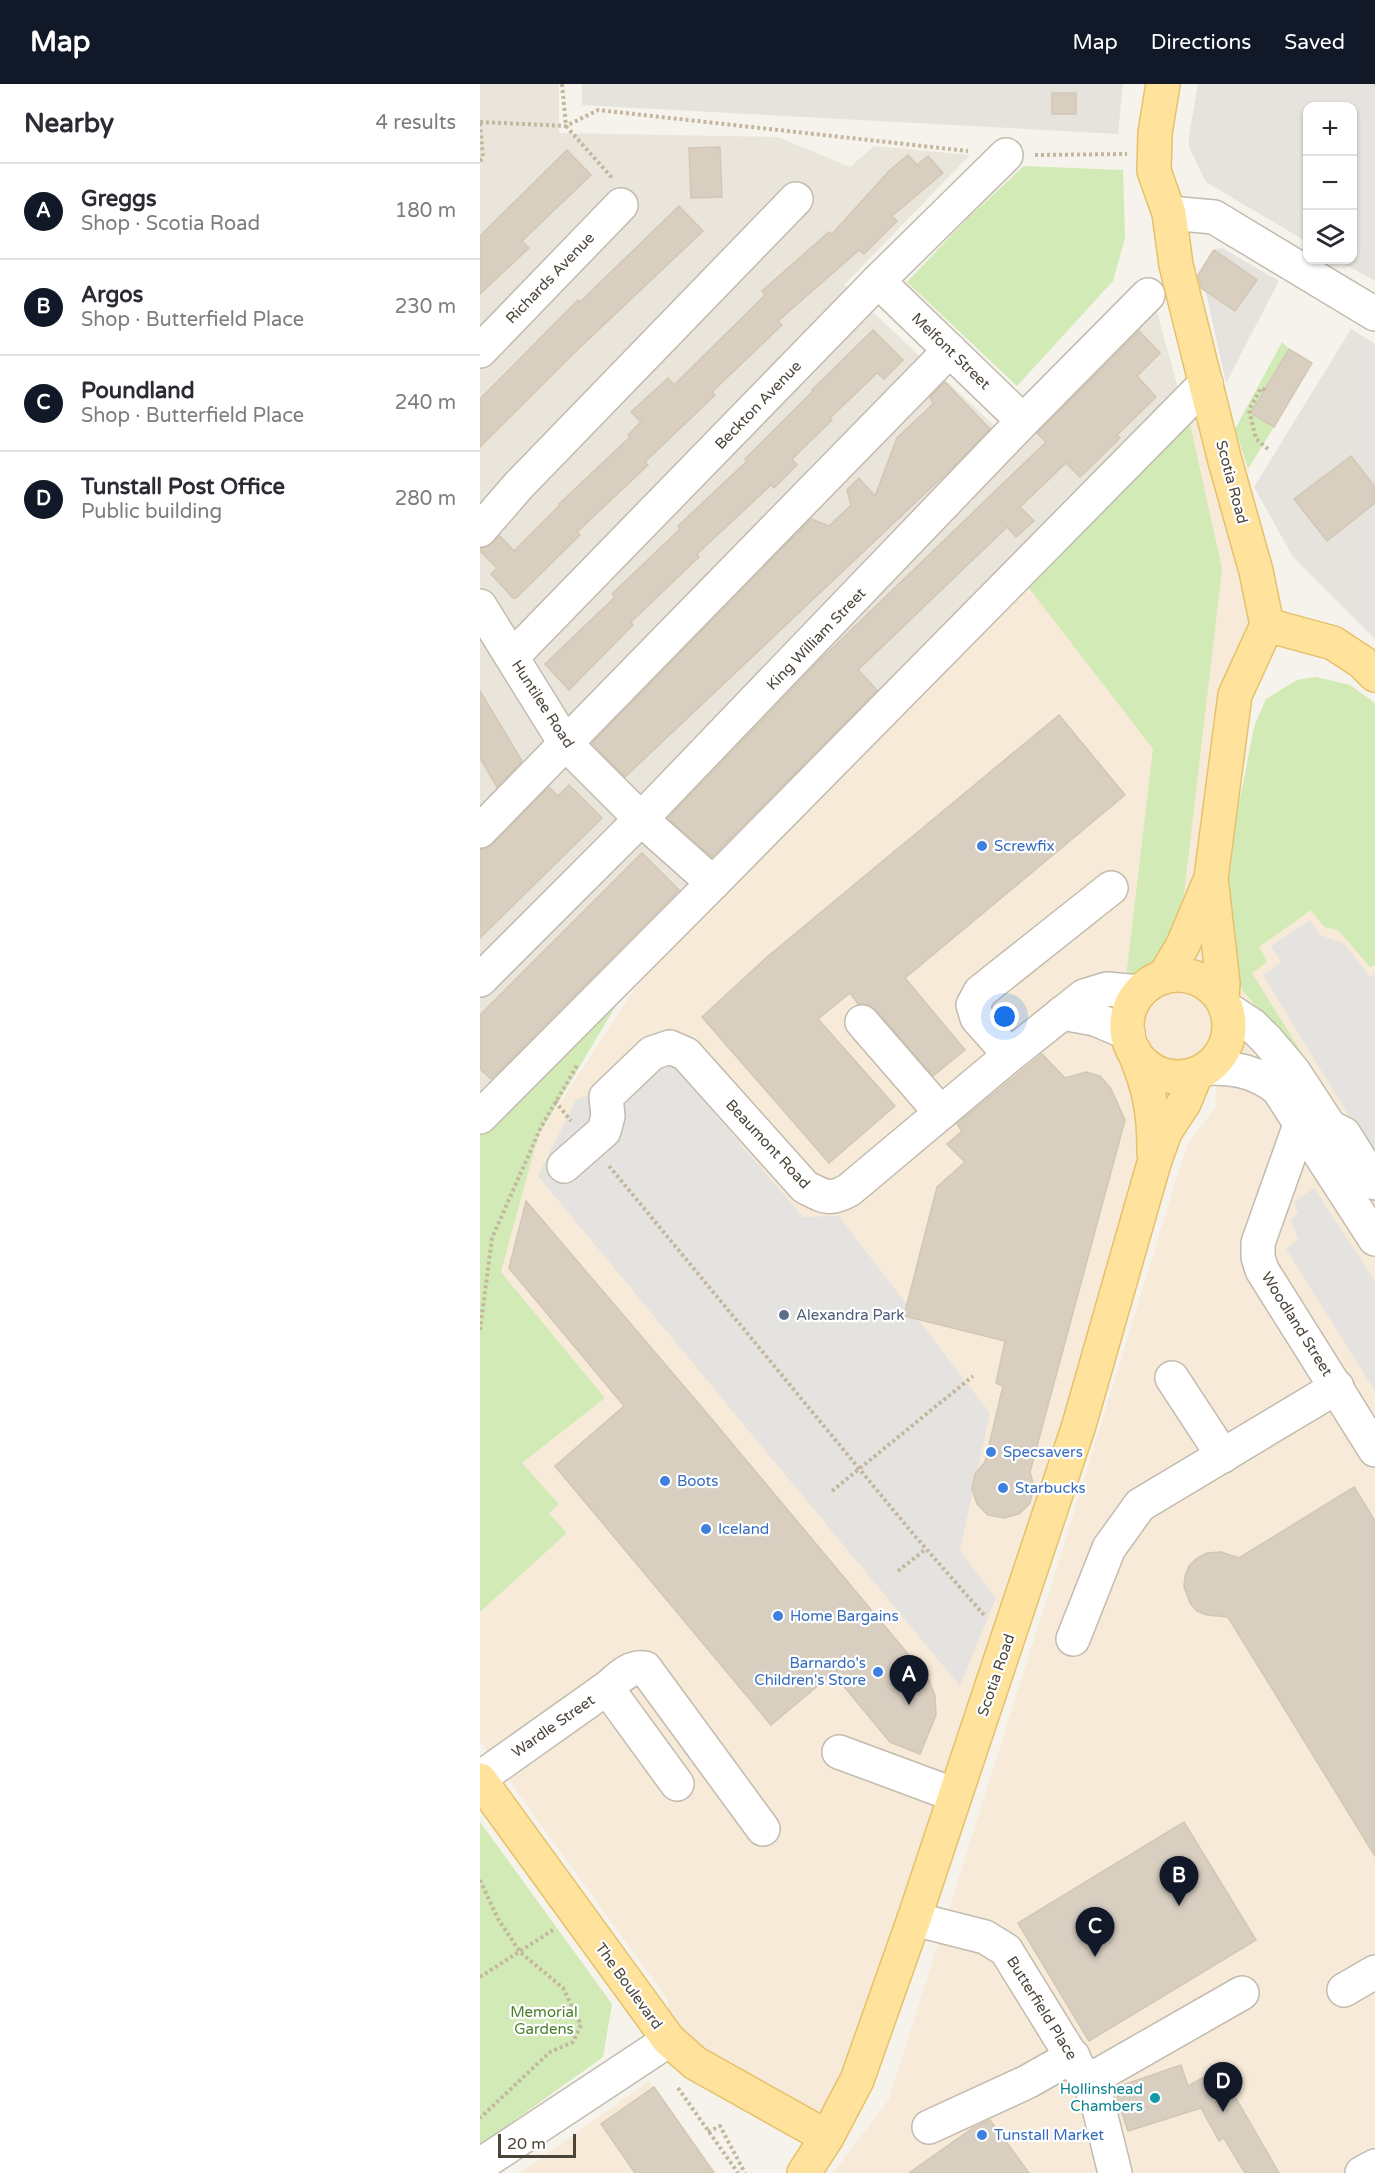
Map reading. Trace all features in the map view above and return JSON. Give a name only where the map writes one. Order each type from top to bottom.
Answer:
[{"type":"main road","name":"Scotia Road","points":[[1163,84],[1155,133],[1154,171],[1169,213],[1176,265],[1256,571],[1267,625]]},
{"type":"main road","points":[[1211,878],[1183,945],[1152,985],[1131,1005],[1128,1015],[1131,1042],[1146,1066],[1162,1075],[1176,1077],[1202,1071],[1223,1052],[1226,1045],[1230,1026],[1224,1004],[1211,878],[1235,695],[1267,625],[1333,643],[1362,662],[1375,675]]},
{"type":"main road","points":[[1152,985],[1183,975],[1199,979],[1214,988],[1224,1004]]},
{"type":"main road","name":"Scotia Road","points":[[1131,1042],[1146,1081],[1154,1116],[1154,1163]]},
{"type":"main road","name":"Scotia Road","points":[[804,2173],[827,2137],[857,2080],[914,1919],[1079,1425],[1154,1163],[1165,1132],[1202,1071]]},
{"type":"main road","name":"The Boulevard","points":[[480,1779],[669,2040],[695,2063],[827,2137]]},
{"type":"street","name":"Beckton Avenue","points":[[513,656],[878,281],[1006,156]]},
{"type":"street","points":[[480,530],[519,485],[796,199]]},
{"type":"street","name":"Richards Avenue","points":[[480,351],[621,205]]},
{"type":"street","points":[[1169,213],[1214,217],[1375,314]]},
{"type":"street","name":"Melfont Street","points":[[878,281],[1023,421]]},
{"type":"street","name":"King William Street","points":[[480,980],[641,819],[1023,421],[1148,295]]},
{"type":"street","points":[[480,831],[950,350]]},
{"type":"street","points":[[480,1117],[714,884],[1206,383]]},
{"type":"street","name":"Huntilee Road","points":[[480,606],[565,743],[641,819],[714,884]]},
{"type":"street","points":[[1010,1055],[977,1018],[973,1005],[980,992],[1111,888]]},
{"type":"street","name":"Beaumont Road","points":[[564,1166],[604,1131],[608,1116],[606,1097],[652,1053],[670,1047],[686,1054],[805,1187],[822,1196],[835,1198],[849,1190],[1084,996],[1107,989],[1152,985]]},
{"type":"street","points":[[1224,1004],[1252,1025],[1294,1072],[1375,1239]]},
{"type":"street","points":[[1062,1013],[1095,1019],[1131,1042]]},
{"type":"street","points":[[862,1022],[941,1113]]},
{"type":"street","points":[[1202,1071],[1235,1068],[1267,1079],[1316,1119],[1344,1134],[1375,1183]]},
{"type":"street","points":[[1316,1119],[1375,1211]]},
{"type":"street","name":"Woodland Street","points":[[1316,1119],[1258,1242],[1258,1257],[1262,1270],[1375,1450]]},
{"type":"street","points":[[1172,1378],[1223,1456]]},
{"type":"street","points":[[1073,1639],[1109,1548],[1140,1505],[1337,1387]]},
{"type":"street","points":[[677,1784],[616,1680],[636,1667],[645,1668],[762,1829]]},
{"type":"street","name":"Wardle Street","points":[[480,1779],[616,1680]]},
{"type":"street","points":[[839,1752],[955,1795]]},
{"type":"street","name":"Butterfield Place","points":[[914,1919],[985,1937],[1006,1950],[1096,2096],[1105,2168]]},
{"type":"street","points":[[1344,1990],[1375,1972]]},
{"type":"street","points":[[929,2127],[1027,2082],[1080,2069],[1242,1993]]},
{"type":"street","points":[[480,2164],[669,2040]]},
{"type":"street","points":[[1362,2173],[1375,2166]]},
{"type":"path","points":[[562,84],[566,126],[628,196],[621,205]]},
{"type":"path","points":[[480,161],[483,158],[480,122],[566,126],[598,110],[1006,156],[1154,153]]},
{"type":"path","points":[[1265,390],[1261,388],[1250,410],[1256,439],[1268,448]]},
{"type":"path","points":[[555,1101],[926,1549],[1007,1641]]},
{"type":"path","points":[[832,1491],[973,1376]]},
{"type":"path","points":[[898,1571],[926,1549]]},
{"type":"path","points":[[480,1880],[498,1919],[520,1952],[563,1988],[581,2025],[573,2042],[550,2052],[480,2118]]},
{"type":"path","points":[[480,1977],[577,1913]]},
{"type":"path","points":[[677,2086],[738,2173]]},
{"type":"path","points":[[708,2132],[720,2126],[745,2173]]},
{"type":"shaded area","points":[[480,84],[559,84],[559,133],[778,137],[850,167],[874,146],[970,155],[844,285],[1018,448],[1156,308],[1178,389],[480,1105]]},
{"type":"shaded area","points":[[582,84],[1123,84],[1118,134],[582,105]]},
{"type":"shaded area","points":[[1198,84],[1375,84],[1375,281],[1345,264],[1357,264],[1357,102],[1303,102],[1303,240],[1206,182],[1189,147]]},
{"type":"shaded area","points":[[1222,248],[1279,281],[1226,383],[1201,270],[1212,250]]},
{"type":"shaded area","points":[[1351,329],[1375,344],[1375,639],[1293,557],[1254,487]]},
{"type":"shaded area","points":[[1206,383],[1267,625],[1235,695],[1223,974],[1231,846],[1254,727],[1266,699],[1297,680],[1316,677],[1350,685],[1375,703],[1375,2173],[833,2173],[889,2099],[1187,1145],[1215,1108],[1218,1058],[1196,1074],[827,2137],[669,2040],[668,2000],[480,1741],[480,1612],[567,1533],[549,1513],[559,1503],[521,1464],[605,1398],[501,1272],[538,1136],[708,878]]},
{"type":"shaded area","points":[[1310,920],[1320,935],[1345,944],[1369,977],[1375,974],[1375,1159],[1263,975],[1281,962],[1271,946]]},
{"type":"shaded area","name":"Alexandra Park","points":[[673,1065],[803,1217],[839,1216],[990,1413],[960,1550],[996,1598],[960,1686],[538,1176],[576,1100]]},
{"type":"shaded area","points":[[1314,1188],[1375,1281],[1375,1391],[1286,1249],[1298,1240],[1291,1220],[1298,1213],[1294,1202]]},
{"type":"shaded area","points":[[649,2081],[717,2173],[520,2173]]},
{"type":"green space","points":[[1024,166],[1123,170],[1125,238],[1113,281],[1017,386],[907,282],[969,217]]},
{"type":"green space","points":[[1282,342],[1289,349],[1251,413],[1274,427],[1248,469],[1235,429]]},
{"type":"green space","points":[[1187,410],[1222,569],[1184,894],[1167,948],[1148,967],[1126,978],[1153,749],[1022,579]]},
{"type":"green space","points":[[1316,677],[1350,685],[1375,703],[1375,965],[1370,967],[1338,930],[1324,927],[1311,910],[1259,947],[1267,962],[1252,973],[1310,1066],[1242,990],[1225,950],[1231,846],[1254,727],[1266,699],[1297,680]]},
{"type":"green space","points":[[635,974],[538,1136],[501,1272],[605,1398],[522,1463],[559,1504],[549,1513],[567,1533],[480,1612],[480,1129]]},
{"type":"green space","name":"Memorial Gardens","points":[[480,1822],[612,2004],[603,2057],[480,2145]]},
{"type":"building","points":[[1052,93],[1076,93],[1076,114],[1052,114]]},
{"type":"building","points":[[720,147],[722,197],[691,198],[689,148]]},
{"type":"building","points":[[567,150],[591,175],[522,241],[529,248],[480,294],[480,236]]},
{"type":"building","points":[[908,155],[917,165],[928,156],[943,173],[892,216],[897,221],[864,254],[859,250],[778,321],[782,325],[712,392],[715,395],[645,462],[648,465],[577,532],[580,535],[516,598],[513,598],[491,574],[497,568],[480,551],[480,548],[487,547],[500,536],[514,551],[559,504],[630,437],[628,435],[641,422],[631,412],[668,378],[674,385],[765,295],[762,291],[829,232],[832,234],[890,170]]},
{"type":"building","points":[[679,206],[703,231],[573,354],[480,447],[480,399],[578,300],[580,302]]},
{"type":"building","points":[[1214,250],[1257,280],[1235,311],[1201,288],[1198,275]]},
{"type":"building","points":[[873,330],[903,360],[884,379],[877,373],[830,418],[832,420],[792,459],[797,465],[774,488],[771,485],[697,554],[699,557],[631,622],[633,625],[569,690],[545,664],[615,597],[612,594],[680,529],[678,526],[747,461],[745,459]]},
{"type":"building","points":[[1139,331],[1160,353],[1137,376],[1156,397],[1117,435],[1120,438],[1080,477],[1066,463],[1020,507],[1034,521],[1016,537],[1007,527],[858,670],[877,690],[712,857],[668,818],[819,661],[1046,442],[1037,433]]},
{"type":"building","points":[[1289,349],[1312,363],[1274,427],[1251,413]]},
{"type":"building","points":[[945,382],[990,429],[953,467],[625,777],[592,743],[811,519],[829,526],[851,505],[847,490],[859,478],[875,496],[897,438],[933,404],[930,397]]},
{"type":"building","points":[[1351,456],[1375,487],[1375,503],[1327,541],[1294,499]]},
{"type":"building","points":[[480,691],[522,761],[497,787],[480,758]]},
{"type":"building","points":[[1059,715],[1125,795],[905,978],[965,1050],[933,1076],[876,1010],[868,1004],[858,1004],[850,993],[818,1019],[895,1106],[829,1163],[702,1017],[767,957]]},
{"type":"building","points":[[569,785],[602,818],[480,938],[480,849],[486,849],[493,844],[549,787],[558,796]]},
{"type":"building","points":[[642,853],[679,890],[491,1079],[480,1069],[480,1015]]},
{"type":"building","points":[[1042,1054],[1065,1078],[1086,1072],[1100,1076],[1111,1089],[1125,1120],[1030,1472],[1034,1487],[1030,1503],[1019,1514],[1004,1518],[988,1515],[977,1504],[972,1489],[975,1474],[985,1462],[1003,1386],[996,1383],[1005,1341],[904,1316],[937,1187],[965,1162],[947,1144],[962,1131],[957,1124]]},
{"type":"building","points":[[526,1201],[928,1678],[935,1696],[936,1715],[920,1754],[890,1742],[833,1673],[771,1725],[555,1466],[624,1406],[509,1268]]},
{"type":"building","points":[[1354,1487],[1375,1521],[1375,1856],[1228,1617],[1207,1615],[1197,1611],[1190,1603],[1184,1587],[1189,1566],[1197,1558],[1207,1553],[1221,1552],[1239,1558]]},
{"type":"building","points":[[1184,1822],[1256,1940],[1089,2041],[1018,1923]]},
{"type":"building","points":[[1181,2065],[1188,2086],[1219,2069],[1279,2173],[1245,2173],[1224,2138],[1219,2141],[1201,2108],[1128,2131],[1114,2088]]},
{"type":"building","points":[[654,2087],[714,2173],[635,2173],[601,2124]]},
{"type":"building","name":"Tunstall Market","points":[[990,2120],[1029,2173],[909,2173],[973,2128]]},
{"type":"place","name":"Screwfix","points":[[982,846]]},
{"type":"place","name":"Alexandra Park","points":[[784,1315]]},
{"type":"place","name":"Specsavers","points":[[991,1452]]},
{"type":"place","name":"Boots","points":[[665,1481]]},
{"type":"place","name":"Starbucks","points":[[1003,1488]]},
{"type":"place","name":"Iceland","points":[[706,1529]]},
{"type":"place","name":"Home Bargains","points":[[778,1616]]},
{"type":"place","name":"Barnardo's Children's Store","points":[[878,1672]]},
{"type":"place","name":"Greggs","points":[[909,1705]]},
{"type":"place","name":"Argos","points":[[1179,1906]]},
{"type":"place","name":"Poundland","points":[[1095,1957]]},
{"type":"place","name":"Hollinshead Chambers","points":[[1155,2098]]},
{"type":"place","name":"Tunstall Post Office","points":[[1223,2112]]},
{"type":"place","name":"Tunstall Market","points":[[982,2135]]}]
